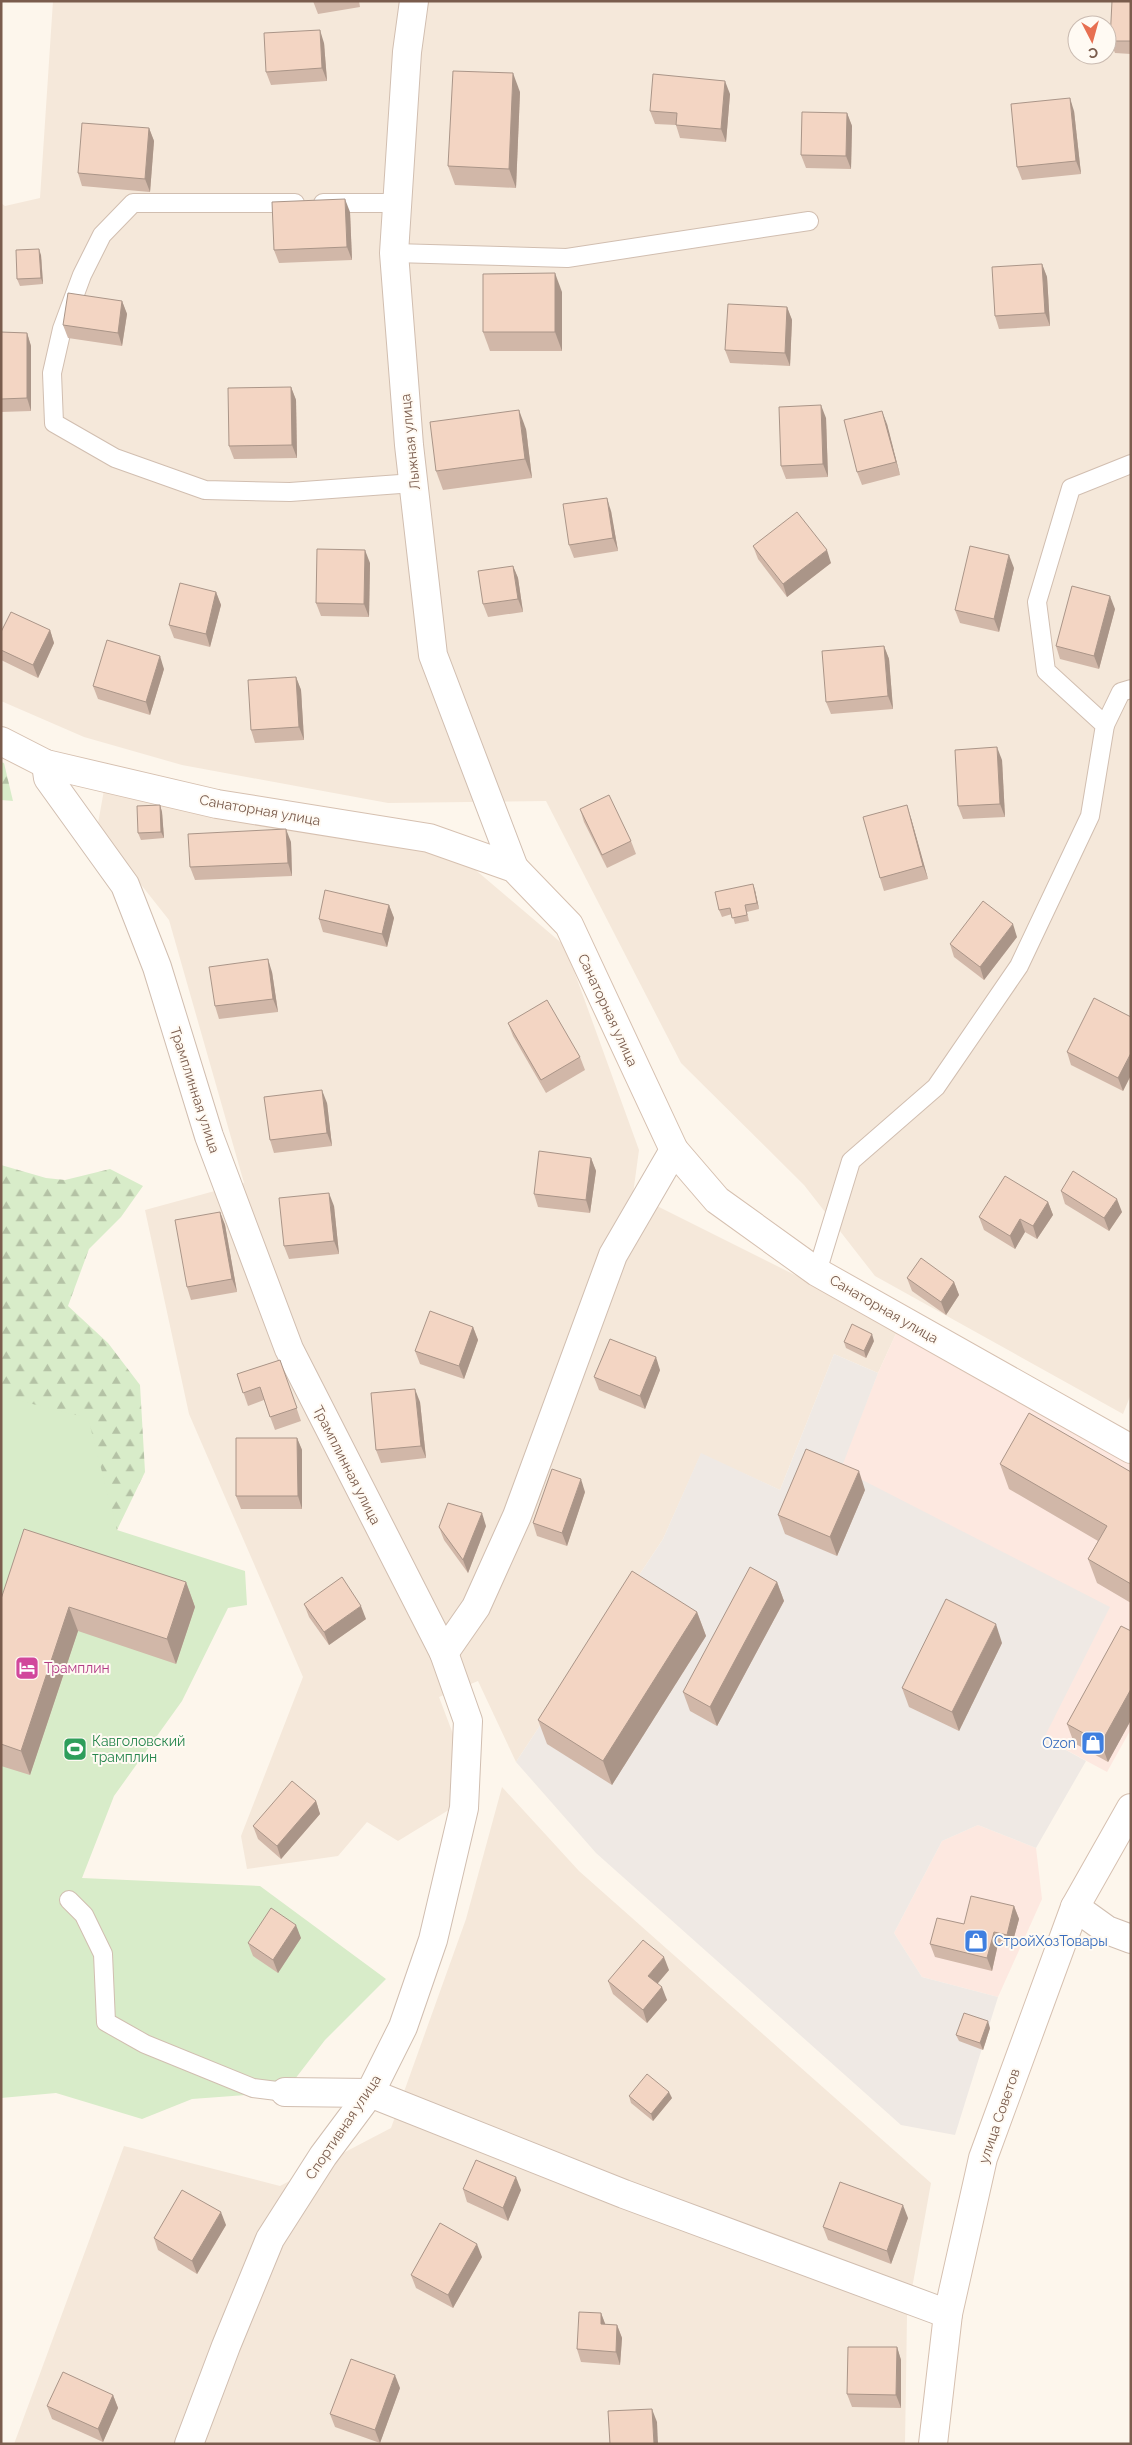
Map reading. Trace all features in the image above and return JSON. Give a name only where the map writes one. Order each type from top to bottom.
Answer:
[{"type":"street","name":"Лыжная улица","points":[[414,1],[407,52],[394,253],[408,445],[433,655],[514,868]]},
{"type":"street","name":"Санаторная улица","points":[[1,741],[46,764],[217,804],[429,838],[514,868],[569,925],[674,1150],[717,1200],[818,1272],[1131,1449]]},
{"type":"street","name":"Трамплинная улица","points":[[46,764],[48,778],[125,885],[157,967],[209,1136],[288,1349],[444,1653]]},
{"type":"street","points":[[444,1653],[476,1608],[517,1516],[613,1255],[674,1150]]},
{"type":"street","name":"Спортивная улица","points":[[189,2444],[226,2346],[270,2239],[323,2156],[370,2092],[403,2027],[433,1940],[464,1808],[468,1722],[444,1653]]},
{"type":"street","name":"улица Советов","points":[[933,2444],[948,2314],[983,2158],[1075,1907],[1131,1808]]},
{"type":"street","points":[[1075,1907],[1107,1930],[1131,1939]]},
{"type":"street","points":[[285,2092],[370,2092],[624,2194],[948,2314]]},
{"type":"lane","points":[[397,203],[133,203],[102,235],[82,275],[62,329],[52,373],[54,423],[115,458],[205,490],[290,492],[414,483]]},
{"type":"lane","points":[[394,253],[567,258],[810,221]]},
{"type":"lane","points":[[1105,725],[1046,671],[1037,602],[1071,488],[1131,464]]},
{"type":"lane","points":[[818,1272],[851,1161],[936,1087],[1019,966],[1090,816],[1105,725],[1121,692],[1131,689]]},
{"type":"lane","points":[[69,1900],[84,1915],[103,1954],[106,2022],[144,2044],[253,2088],[285,2092]]},
{"type":"shaded area","points":[[53,1],[1131,1],[1131,1394],[1123,1414],[875,1276],[804,1185],[681,1063],[546,801],[388,803],[182,765],[84,737],[1,701],[1,203],[5,206],[40,198]]},
{"type":"shaded area","points":[[104,790],[405,839],[465,861],[565,946],[639,1150],[633,1194],[899,1327],[878,1373],[834,1354],[780,1490],[701,1454],[663,1539],[516,1762],[478,1681],[439,1697],[453,1734],[452,1808],[398,1841],[367,1822],[338,1856],[247,1869],[241,1836],[303,1677],[189,1414],[145,1210],[244,1183],[169,920],[97,829]]},
{"type":"shaded area","points":[[899,1327],[1131,1465],[1131,1729],[1107,1772],[1044,1738],[840,1469],[878,1373]]},
{"type":"shaded area","points":[[834,1354],[878,1373],[841,1469],[1110,1607],[1044,1738],[1086,1761],[1036,1848],[978,1825],[942,1841],[894,1933],[922,1977],[998,1997],[955,2135],[901,2125],[596,1853],[516,1762],[663,1539],[701,1453],[780,1490]]},
{"type":"shaded area","points":[[502,1787],[579,1871],[931,2183],[907,2316],[905,2444],[14,2444],[124,2146],[280,2186],[391,2128],[466,1919]]},
{"type":"shaded area","points":[[978,1825],[1036,1848],[1042,1899],[998,1997],[922,1977],[894,1933],[942,1841]]},
{"type":"green space","points":[[1,762],[4,763],[13,801],[1,800]]},
{"type":"green space","points":[[1,1165],[46,1178],[65,1180],[110,1169],[143,1186],[121,1217],[89,1249],[68,1306],[108,1343],[140,1385],[145,1472],[117,1530],[1,1495]]},
{"type":"green space","name":"Кавголовский трамплин","points":[[1,1396],[88,1418],[117,1530],[245,1571],[247,1605],[228,1608],[182,1701],[114,1796],[82,1878],[260,1886],[386,1979],[325,2040],[285,2092],[192,2099],[142,2119],[56,2093],[1,2098]]},
{"type":"building","points":[[1112,1],[1131,1],[1131,41],[1117,41],[1117,15],[1111,15]]},
{"type":"building","points":[[320,30],[322,68],[266,72],[264,33]]},
{"type":"building","points":[[453,71],[513,73],[509,169],[448,166]]},
{"type":"building","points":[[653,74],[725,81],[721,129],[676,125],[677,113],[650,111]]},
{"type":"building","points":[[1070,98],[1076,161],[1017,167],[1011,104]]},
{"type":"building","points":[[802,112],[847,113],[846,156],[801,155]]},
{"type":"building","points":[[82,123],[149,128],[145,179],[78,173]]},
{"type":"building","points":[[345,199],[347,247],[274,250],[272,202]]},
{"type":"building","points":[[39,249],[41,278],[17,279],[16,250]]},
{"type":"building","points":[[1042,264],[1045,313],[995,316],[992,267]]},
{"type":"building","points":[[555,273],[555,332],[483,332],[483,274]]},
{"type":"building","points":[[68,293],[122,301],[118,333],[63,325]]},
{"type":"building","points":[[728,304],[787,307],[785,353],[725,350]]},
{"type":"building","points":[[1,332],[27,333],[27,398],[1,399]]},
{"type":"building","points":[[291,387],[292,445],[229,446],[228,388]]},
{"type":"building","points":[[821,405],[823,464],[781,466],[779,407]]},
{"type":"building","points":[[519,410],[525,459],[436,471],[430,422]]},
{"type":"building","points":[[882,411],[896,462],[857,472],[844,420]]},
{"type":"building","points":[[607,498],[613,538],[569,545],[563,504]]},
{"type":"building","points":[[797,512],[827,550],[783,584],[753,546]]},
{"type":"building","points":[[970,546],[1009,555],[994,619],[955,610]]},
{"type":"building","points":[[317,549],[365,550],[364,604],[316,603]]},
{"type":"building","points":[[513,566],[518,599],[483,604],[478,571]]},
{"type":"building","points":[[180,583],[216,592],[206,634],[169,625]]},
{"type":"building","points":[[1072,586],[1110,596],[1094,656],[1056,646]]},
{"type":"building","points":[[11,612],[50,630],[33,665],[1,650],[1,632]]},
{"type":"building","points":[[107,640],[160,656],[146,702],[93,686]]},
{"type":"building","points":[[884,646],[888,696],[826,702],[822,651]]},
{"type":"building","points":[[296,677],[299,727],[251,730],[248,680]]},
{"type":"building","points":[[997,747],[1000,804],[958,806],[955,750]]},
{"type":"building","points":[[609,795],[631,841],[602,855],[580,809]]},
{"type":"building","points":[[160,805],[161,832],[138,833],[137,806]]},
{"type":"building","points":[[907,805],[923,866],[880,878],[863,817]]},
{"type":"building","points":[[286,829],[288,863],[190,867],[188,834]]},
{"type":"building","points":[[753,884],[757,903],[745,905],[747,915],[732,918],[730,908],[719,910],[715,892]]},
{"type":"building","points":[[325,890],[389,905],[382,934],[319,919]]},
{"type":"building","points":[[983,901],[1013,924],[980,967],[950,944]]},
{"type":"building","points":[[268,959],[273,999],[215,1006],[209,967]]},
{"type":"building","points":[[1094,998],[1131,1017],[1131,1053],[1118,1078],[1067,1052]]},
{"type":"building","points":[[547,1000],[580,1057],[541,1080],[508,1023]]},
{"type":"building","points":[[322,1090],[327,1133],[270,1140],[264,1097]]},
{"type":"building","points":[[539,1151],[591,1158],[586,1200],[534,1194]]},
{"type":"building","points":[[1073,1171],[1117,1199],[1104,1218],[1061,1191]]},
{"type":"building","points":[[1005,1176],[1048,1202],[1033,1226],[1020,1219],[1010,1236],[979,1217]]},
{"type":"building","points":[[329,1193],[334,1241],[284,1246],[279,1198]]},
{"type":"building","points":[[220,1212],[232,1279],[187,1287],[175,1220]]},
{"type":"building","points":[[921,1258],[954,1282],[941,1302],[907,1278]]},
{"type":"building","points":[[430,1311],[473,1327],[459,1366],[415,1351]]},
{"type":"building","points":[[852,1324],[872,1334],[864,1351],[844,1342]]},
{"type":"building","points":[[610,1339],[656,1357],[640,1396],[594,1377]]},
{"type":"building","points":[[280,1360],[297,1408],[270,1417],[260,1387],[243,1393],[237,1374]]},
{"type":"building","points":[[415,1389],[421,1446],[376,1450],[371,1393]]},
{"type":"building","points":[[1029,1413],[1131,1472],[1131,1584],[1088,1559],[1107,1526],[1000,1464]]},
{"type":"building","points":[[236,1438],[297,1438],[298,1496],[236,1496]]},
{"type":"building","points":[[806,1449],[859,1471],[830,1537],[778,1515]]},
{"type":"building","points":[[552,1469],[581,1479],[562,1533],[533,1523]]},
{"type":"building","points":[[448,1503],[482,1513],[463,1560],[439,1527]]},
{"type":"building","points":[[24,1529],[186,1582],[167,1639],[69,1607],[21,1751],[1,1744],[1,1599]]},
{"type":"building","points":[[750,1567],[777,1582],[710,1707],[683,1692]]},
{"type":"building","points":[[632,1571],[697,1612],[603,1761],[538,1720]]},
{"type":"building","points":[[342,1577],[361,1606],[324,1632],[304,1604]]},
{"type":"building","points":[[946,1599],[996,1624],[952,1712],[902,1688]]},
{"type":"building","points":[[1121,1626],[1131,1631],[1131,1689],[1101,1743],[1067,1724]]},
{"type":"building","points":[[292,1781],[316,1801],[277,1846],[253,1826]]},
{"type":"building","points":[[971,1896],[1014,1906],[1007,1935],[994,1932],[987,1958],[930,1944],[937,1918],[964,1924]]},
{"type":"building","points":[[271,1908],[296,1925],[273,1960],[248,1943]]},
{"type":"building","points":[[643,1940],[664,1957],[648,1976],[662,1987],[643,2010],[608,1981]]},
{"type":"building","points":[[964,2013],[988,2021],[980,2043],[956,2035]]},
{"type":"building","points":[[647,2074],[669,2092],[651,2114],[629,2096]]},
{"type":"building","points":[[476,2160],[516,2177],[503,2208],[463,2189]]},
{"type":"building","points":[[840,2182],[903,2205],[887,2251],[823,2227]]},
{"type":"building","points":[[182,2190],[221,2212],[192,2261],[154,2238]]},
{"type":"building","points":[[440,2223],[477,2244],[448,2295],[411,2275]]},
{"type":"building","points":[[579,2312],[601,2313],[601,2324],[617,2325],[616,2352],[577,2349]]},
{"type":"building","points":[[848,2347],[897,2347],[896,2395],[847,2394]]},
{"type":"building","points":[[351,2359],[395,2375],[375,2430],[330,2414]]},
{"type":"building","points":[[63,2372],[113,2395],[98,2429],[47,2406]]},
{"type":"building","points":[[652,2409],[654,2444],[610,2444],[608,2411]]},
{"type":"place","name":"Трамплин","points":[[27,1668]]},
{"type":"place","name":"Ozon","points":[[1093,1743]]},
{"type":"place","name":"Кавголовский трамплин","points":[[75,1749]]},
{"type":"place","name":"СтройХозТовары","points":[[976,1941]]}]
